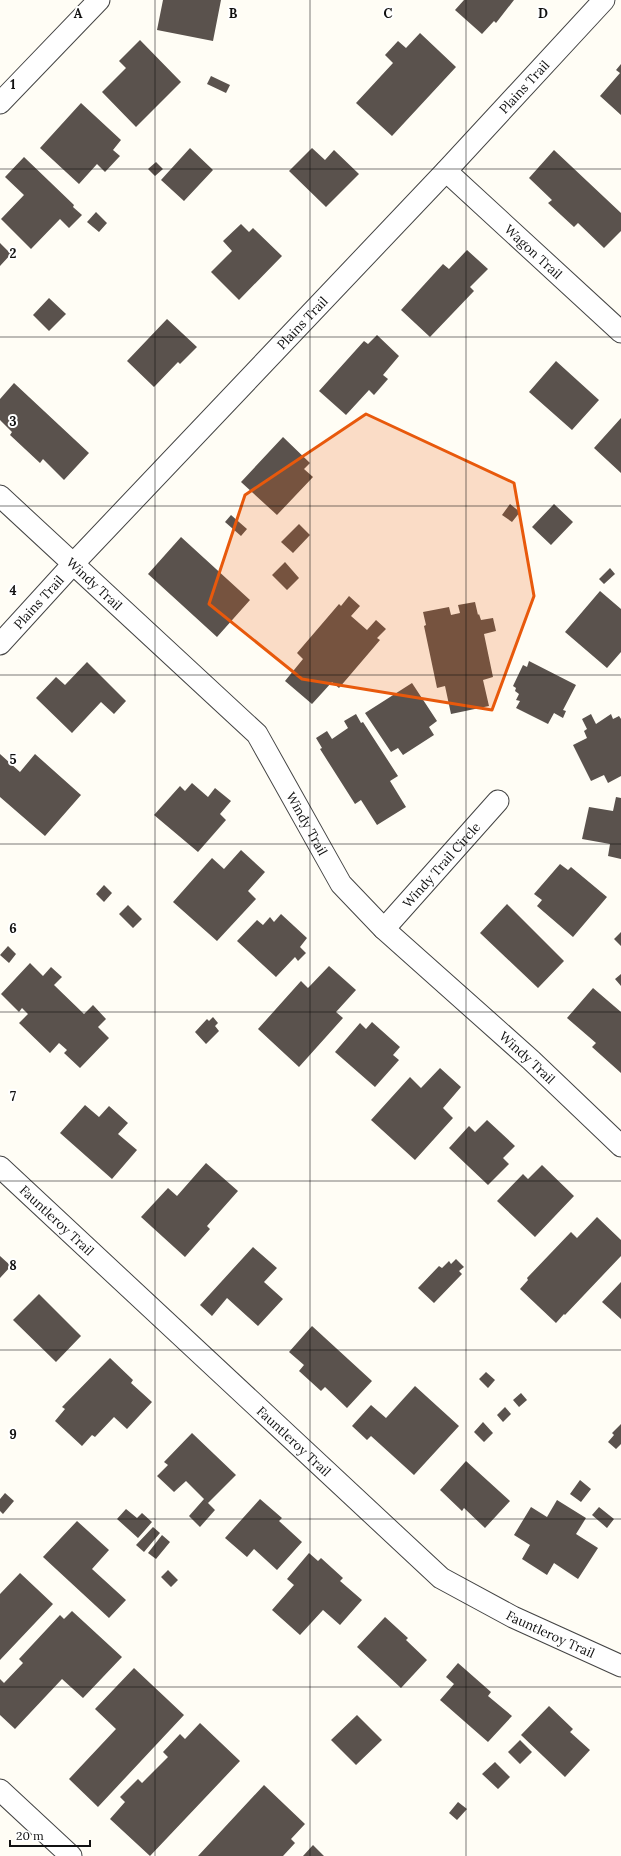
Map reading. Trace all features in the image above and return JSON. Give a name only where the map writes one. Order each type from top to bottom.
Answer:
[{"type":"street","points":[[0,103],[99,0]]},
{"type":"street","name":"Plains Trail","points":[[0,644],[73,564],[446,171],[604,0]]},
{"type":"street","name":"Wagon Trail","points":[[446,171],[621,332]]},
{"type":"street","name":"Windy Trail","points":[[0,496],[257,734],[341,884],[384,929],[531,1060],[621,1146]]},
{"type":"street","name":"Windy Trail Circle","points":[[384,929],[498,801]]},
{"type":"street","name":"Fauntleroy Trail","points":[[0,1167],[442,1578],[513,1618],[621,1666]]},
{"type":"street","points":[[0,1790],[71,1856]]},
{"type":"highlighted area","points":[[366,414],[514,483],[534,596],[492,710],[302,679],[209,604],[245,495]]},
{"type":"building","points":[[163,0],[221,0],[213,41],[157,30]]},
{"type":"building","points":[[464,0],[514,0],[496,23],[494,21],[482,34],[455,10]]},
{"type":"building","points":[[420,33],[456,67],[392,136],[356,103],[393,63],[385,55],[398,41],[406,48]]},
{"type":"building","points":[[140,40],[181,82],[136,127],[102,92],[126,68],[119,61]]},
{"type":"building","points":[[621,64],[621,115],[600,96],[620,73],[616,70]]},
{"type":"building","points":[[211,76],[230,85],[226,93],[207,84]]},
{"type":"building","points":[[81,103],[121,140],[113,150],[120,156],[105,172],[97,164],[79,184],[40,148]]},
{"type":"building","points":[[190,148],[213,170],[184,201],[161,180]]},
{"type":"building","points":[[312,148],[325,160],[334,150],[359,174],[326,207],[289,171]]},
{"type":"building","points":[[554,150],[621,213],[621,231],[604,248],[578,223],[574,227],[548,203],[552,200],[529,178]]},
{"type":"building","points":[[24,157],[74,205],[73,207],[82,215],[69,228],[60,219],[31,249],[1,219],[24,195],[5,177]]},
{"type":"building","points":[[156,162],[163,169],[155,176],[148,169]]},
{"type":"building","points":[[96,212],[107,223],[99,232],[87,222]]},
{"type":"building","points":[[241,224],[249,232],[253,228],[282,256],[239,300],[211,272],[232,251],[223,241]]},
{"type":"building","points":[[0,243],[11,254],[0,266]]},
{"type":"building","points":[[467,250],[488,269],[470,287],[474,291],[430,337],[401,310],[443,264],[449,269]]},
{"type":"building","points":[[49,298],[66,314],[49,331],[33,315]]},
{"type":"building","points":[[167,319],[197,347],[180,364],[178,362],[154,387],[127,361]]},
{"type":"building","points":[[377,335],[399,356],[383,375],[388,379],[374,395],[369,390],[346,415],[319,391],[364,341],[368,344]]},
{"type":"building","points":[[556,361],[599,400],[572,430],[529,392]]},
{"type":"building","points":[[14,383],[89,453],[64,480],[43,459],[40,463],[10,435],[12,432],[0,420],[0,399]]},
{"type":"building","points":[[621,418],[621,473],[594,448]]},
{"type":"building","points":[[283,437],[310,463],[304,469],[313,477],[277,515],[241,482]]},
{"type":"building","points":[[510,504],[520,512],[512,522],[502,515]]},
{"type":"building","points":[[554,504],[573,522],[551,545],[532,527]]},
{"type":"building","points":[[231,515],[247,529],[241,536],[225,522]]},
{"type":"building","points":[[299,524],[310,535],[293,553],[281,542]]},
{"type":"building","points":[[181,537],[250,600],[217,637],[148,574]]},
{"type":"building","points":[[285,562],[299,578],[287,590],[272,575]]},
{"type":"building","points":[[610,568],[615,574],[604,584],[599,579]]},
{"type":"building","points":[[600,591],[621,609],[621,652],[607,668],[565,632]]},
{"type":"building","points":[[349,596],[360,606],[351,616],[367,630],[376,620],[386,629],[377,638],[380,640],[339,688],[332,682],[312,704],[285,681],[303,659],[297,653],[339,604],[341,606]]},
{"type":"building","points":[[475,602],[478,615],[479,614],[481,620],[493,618],[496,631],[484,634],[493,677],[483,680],[489,706],[451,714],[445,686],[437,688],[424,626],[426,625],[423,612],[449,607],[451,615],[460,613],[458,605]]},
{"type":"building","points":[[529,661],[576,685],[563,710],[566,711],[563,718],[554,713],[548,724],[516,708],[520,701],[516,700],[519,694],[515,691],[516,688],[513,686],[523,665],[527,667]]},
{"type":"building","points":[[87,662],[126,701],[114,714],[101,702],[72,733],[36,698],[56,677],[65,685]]},
{"type":"building","points":[[412,683],[437,721],[429,727],[434,735],[403,755],[398,748],[391,752],[365,713]]},
{"type":"building","points":[[356,714],[361,723],[363,722],[398,776],[390,781],[406,807],[377,825],[361,800],[355,804],[320,749],[322,748],[316,738],[327,731],[332,739],[348,728],[344,721]]},
{"type":"building","points":[[591,714],[596,724],[611,714],[613,719],[619,716],[621,719],[621,776],[608,783],[604,775],[591,781],[573,745],[587,738],[584,731],[587,729],[582,719]]},
{"type":"building","points":[[0,754],[20,772],[35,754],[81,795],[45,836],[0,797]]},
{"type":"building","points":[[192,783],[208,797],[215,788],[231,801],[220,814],[226,820],[198,852],[154,815],[180,786],[185,791]]},
{"type":"building","points":[[616,797],[621,798],[621,859],[608,856],[610,844],[582,839],[589,807],[613,811]]},
{"type":"building","points":[[241,850],[265,872],[248,891],[256,899],[217,941],[173,902],[212,858],[224,869]]},
{"type":"building","points":[[560,864],[568,870],[571,867],[607,897],[573,937],[537,906],[542,900],[534,894]]},
{"type":"building","points":[[104,885],[112,893],[104,902],[96,894]]},
{"type":"building","points":[[507,904],[564,961],[538,988],[480,933]]},
{"type":"building","points":[[128,905],[142,919],[133,928],[119,914]]},
{"type":"building","points":[[281,914],[307,938],[300,947],[306,953],[298,961],[295,957],[276,977],[237,941],[257,920],[263,925],[270,917],[274,922]]},
{"type":"building","points":[[621,932],[621,946],[614,939]]},
{"type":"building","points":[[8,946],[16,954],[9,963],[0,955]]},
{"type":"building","points":[[30,963],[43,976],[51,967],[62,977],[54,985],[84,1014],[93,1005],[106,1019],[98,1027],[109,1038],[80,1068],[64,1053],[67,1050],[59,1043],[50,1053],[19,1023],[28,1014],[22,1008],[19,1012],[1,994]]},
{"type":"building","points":[[329,966],[356,990],[336,1012],[343,1018],[299,1067],[258,1029],[301,981],[308,988]]},
{"type":"building","points":[[621,974],[621,986],[615,979]]},
{"type":"building","points":[[593,988],[621,1012],[621,1073],[592,1047],[596,1043],[567,1018]]},
{"type":"building","points":[[213,1017],[218,1023],[215,1026],[219,1031],[206,1044],[195,1032],[207,1019],[209,1021]]},
{"type":"building","points":[[372,1022],[400,1047],[393,1055],[399,1060],[375,1087],[335,1052],[360,1023],[366,1029]]},
{"type":"building","points":[[440,1068],[461,1087],[443,1108],[453,1118],[415,1160],[371,1120],[410,1077],[421,1088]]},
{"type":"building","points":[[85,1105],[99,1117],[109,1106],[128,1123],[118,1134],[137,1150],[112,1179],[60,1133]]},
{"type":"building","points":[[487,1120],[515,1146],[503,1158],[509,1164],[488,1185],[449,1148],[469,1126],[475,1132]]},
{"type":"building","points":[[206,1163],[238,1191],[207,1226],[210,1229],[185,1257],[141,1217],[168,1188],[177,1196]]},
{"type":"building","points":[[542,1165],[574,1196],[535,1237],[497,1201],[523,1174],[528,1179]]},
{"type":"building","points":[[597,1217],[621,1240],[621,1256],[556,1323],[520,1289],[528,1280],[527,1278],[571,1232],[577,1238]]},
{"type":"building","points":[[253,1247],[277,1268],[264,1282],[283,1299],[258,1326],[227,1298],[212,1316],[200,1305]]},
{"type":"building","points":[[0,1256],[11,1266],[0,1278]]},
{"type":"building","points":[[456,1259],[464,1267],[459,1271],[462,1274],[434,1303],[418,1288],[439,1266],[442,1268],[449,1261],[451,1264]]},
{"type":"building","points":[[621,1282],[621,1319],[602,1302]]},
{"type":"building","points":[[39,1294],[81,1336],[56,1362],[13,1320]]},
{"type":"building","points":[[312,1326],[372,1381],[347,1408],[325,1387],[321,1391],[299,1371],[304,1365],[289,1352]]},
{"type":"building","points":[[110,1358],[133,1380],[131,1383],[152,1402],[127,1429],[114,1417],[95,1437],[92,1435],[82,1446],[55,1421],[65,1409],[62,1407]]},
{"type":"building","points":[[486,1372],[495,1380],[488,1388],[479,1379]]},
{"type":"building","points":[[415,1386],[459,1426],[414,1475],[371,1436],[367,1440],[352,1426],[371,1405],[386,1418]]},
{"type":"building","points":[[521,1393],[527,1400],[519,1407],[513,1400]]},
{"type":"building","points":[[505,1407],[511,1414],[503,1422],[497,1415]]},
{"type":"building","points":[[483,1422],[493,1433],[484,1442],[474,1432]]},
{"type":"building","points":[[621,1424],[621,1444],[616,1449],[608,1442],[614,1435],[612,1433]]},
{"type":"building","points":[[192,1433],[236,1475],[208,1503],[186,1481],[174,1492],[157,1476],[168,1465],[164,1462]]},
{"type":"building","points":[[466,1461],[510,1501],[485,1528],[464,1508],[462,1511],[440,1490]]},
{"type":"building","points":[[580,1480],[591,1489],[581,1502],[570,1494]]},
{"type":"building","points":[[5,1493],[14,1501],[3,1514],[0,1511],[0,1499]]},
{"type":"building","points":[[204,1499],[215,1510],[200,1527],[189,1516]]},
{"type":"building","points":[[260,1499],[282,1518],[279,1521],[302,1542],[277,1570],[254,1549],[247,1557],[225,1538]]},
{"type":"building","points":[[557,1500],[586,1518],[576,1534],[598,1548],[578,1579],[554,1563],[547,1575],[522,1559],[530,1545],[514,1535],[531,1507],[547,1517]]},
{"type":"building","points":[[599,1507],[614,1519],[607,1528],[592,1515]]},
{"type":"building","points":[[126,1509],[137,1518],[142,1513],[152,1522],[138,1538],[117,1519]]},
{"type":"building","points":[[77,1521],[109,1550],[92,1569],[126,1600],[109,1618],[43,1557]]},
{"type":"building","points":[[153,1527],[160,1533],[144,1552],[136,1545]]},
{"type":"building","points":[[162,1535],[170,1542],[156,1559],[148,1553]]},
{"type":"building","points":[[309,1553],[318,1561],[321,1558],[343,1578],[340,1581],[362,1600],[340,1625],[323,1610],[300,1635],[272,1610],[294,1585],[287,1579]]},
{"type":"building","points":[[168,1570],[178,1580],[171,1587],[161,1577]]},
{"type":"building","points":[[20,1573],[53,1604],[0,1660],[0,1594]]},
{"type":"building","points":[[72,1611],[122,1657],[83,1698],[62,1679],[15,1729],[0,1715],[0,1679],[4,1683],[23,1663],[19,1659],[60,1615],[64,1619]]},
{"type":"building","points":[[385,1617],[408,1638],[406,1640],[427,1660],[401,1688],[357,1647]]},
{"type":"building","points":[[458,1663],[491,1692],[488,1696],[512,1716],[488,1742],[440,1700],[454,1684],[446,1677]]},
{"type":"building","points":[[134,1668],[184,1715],[98,1807],[69,1779],[116,1729],[95,1709]]},
{"type":"building","points":[[549,1706],[573,1729],[570,1732],[590,1750],[565,1777],[521,1735]]},
{"type":"building","points":[[357,1715],[382,1740],[356,1765],[331,1740]]},
{"type":"building","points":[[200,1723],[240,1761],[150,1856],[110,1819],[125,1802],[120,1797],[138,1779],[142,1783],[168,1757],[163,1752],[180,1734],[185,1739]]},
{"type":"building","points":[[520,1740],[532,1752],[520,1764],[508,1752]]},
{"type":"building","points":[[495,1762],[510,1777],[498,1789],[482,1774]]},
{"type":"building","points":[[264,1785],[305,1824],[291,1839],[295,1843],[283,1856],[198,1856]]},
{"type":"building","points":[[458,1802],[467,1809],[457,1820],[449,1813]]},
{"type":"building","points":[[313,1845],[324,1856],[303,1856]]}]
